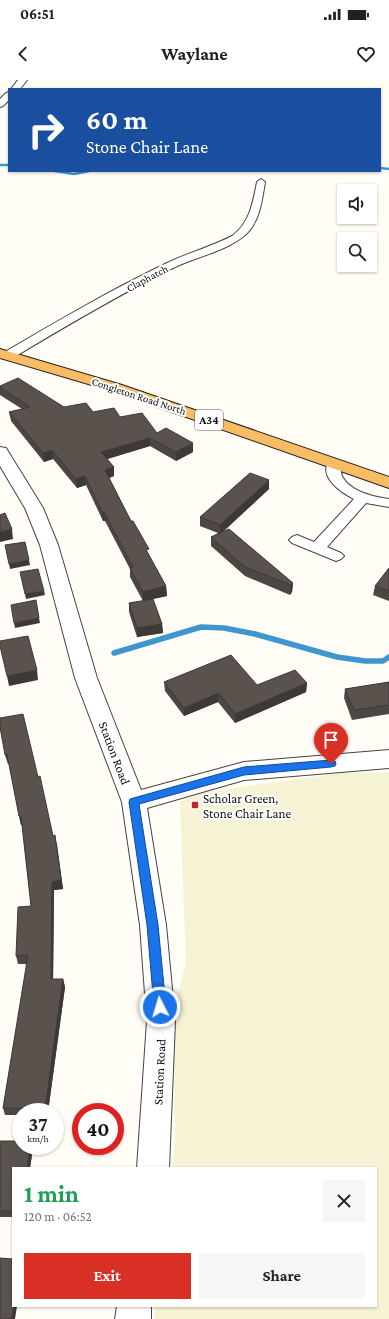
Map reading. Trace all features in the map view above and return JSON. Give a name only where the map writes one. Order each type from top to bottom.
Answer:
[{"type":"highway","name":"Congleton Road North","points":[[3,355],[117,388],[389,483]]},
{"type":"street","points":[[16,88],[23,80]]},
{"type":"street","points":[[0,104],[8,96]]},
{"type":"street","name":"Claphatch","points":[[3,355],[176,262],[229,241],[242,233],[251,221],[261,182]]},
{"type":"street","name":"Station Road","points":[[0,452],[34,508],[49,546],[86,678],[134,802],[153,925],[161,1021],[153,1167]]},
{"type":"street","points":[[334,464],[334,474],[340,484],[349,491],[363,497],[389,503]]},
{"type":"street","points":[[317,548],[363,497]]},
{"type":"street","points":[[297,540],[336,556]]},
{"type":"street","points":[[134,802],[244,771],[389,759]]},
{"type":"street","points":[[133,1319],[134,1307]]},
{"type":"shaded area","points":[[389,772],[389,1319],[154,1319],[155,1307],[377,1307],[377,1167],[172,1167],[175,1146],[174,1008],[186,963],[180,802],[199,793],[341,773]]},
{"type":"building","points":[[18,378],[64,407],[86,403],[93,412],[114,408],[120,417],[142,413],[157,433],[166,428],[193,443],[176,452],[150,438],[101,452],[114,467],[105,470],[131,521],[133,521],[149,549],[146,550],[166,586],[143,592],[130,568],[133,567],[104,512],[102,512],[85,476],[76,479],[52,450],[43,453],[9,412],[30,407],[0,387]]},
{"type":"building","points":[[250,473],[269,480],[220,525],[200,517]]},
{"type":"building","points":[[5,513],[12,529],[0,532],[0,515]]},
{"type":"building","points":[[229,529],[293,583],[291,585],[245,567],[211,537]]},
{"type":"building","points":[[25,542],[29,560],[9,564],[5,545]]},
{"type":"building","points":[[389,568],[389,591],[375,586]]},
{"type":"building","points":[[38,569],[44,591],[25,594],[20,572]]},
{"type":"building","points":[[153,599],[162,624],[137,628],[129,603]]},
{"type":"building","points":[[36,600],[39,618],[14,623],[11,605]]},
{"type":"building","points":[[28,636],[37,670],[7,676],[0,641]]},
{"type":"building","points":[[231,655],[257,685],[295,670],[307,683],[235,714],[219,693],[184,708],[164,682]]},
{"type":"building","points":[[389,682],[389,705],[354,710],[345,689]]},
{"type":"building","points":[[23,714],[38,777],[40,776],[53,836],[55,835],[61,880],[52,882],[51,979],[63,979],[46,1103],[12,1103],[12,1108],[3,1108],[28,955],[16,956],[18,907],[31,906],[21,816],[19,816],[7,754],[5,755],[0,727],[0,718]]},
{"type":"building","points":[[0,1141],[12,1141],[12,1155],[29,1155],[27,1167],[12,1167],[12,1211],[0,1211]]},
{"type":"building","points":[[0,1258],[12,1259],[12,1307],[14,1307],[11,1319],[0,1319]]},
{"type":"waterway","points":[[0,165],[8,165]]},
{"type":"waterway","points":[[381,168],[389,169]]},
{"type":"waterway","points":[[61,172],[74,174],[84,172]]},
{"type":"waterway","points":[[114,653],[201,627],[224,628],[255,634],[337,657],[365,661],[383,661],[389,657]]},
{"type":"place","name":"Scholar Green, Stone Chair Lane","points":[[195,805]]},
{"type":"route","points":[[160,1007],[153,925],[134,802],[244,771],[331,764]]}]
